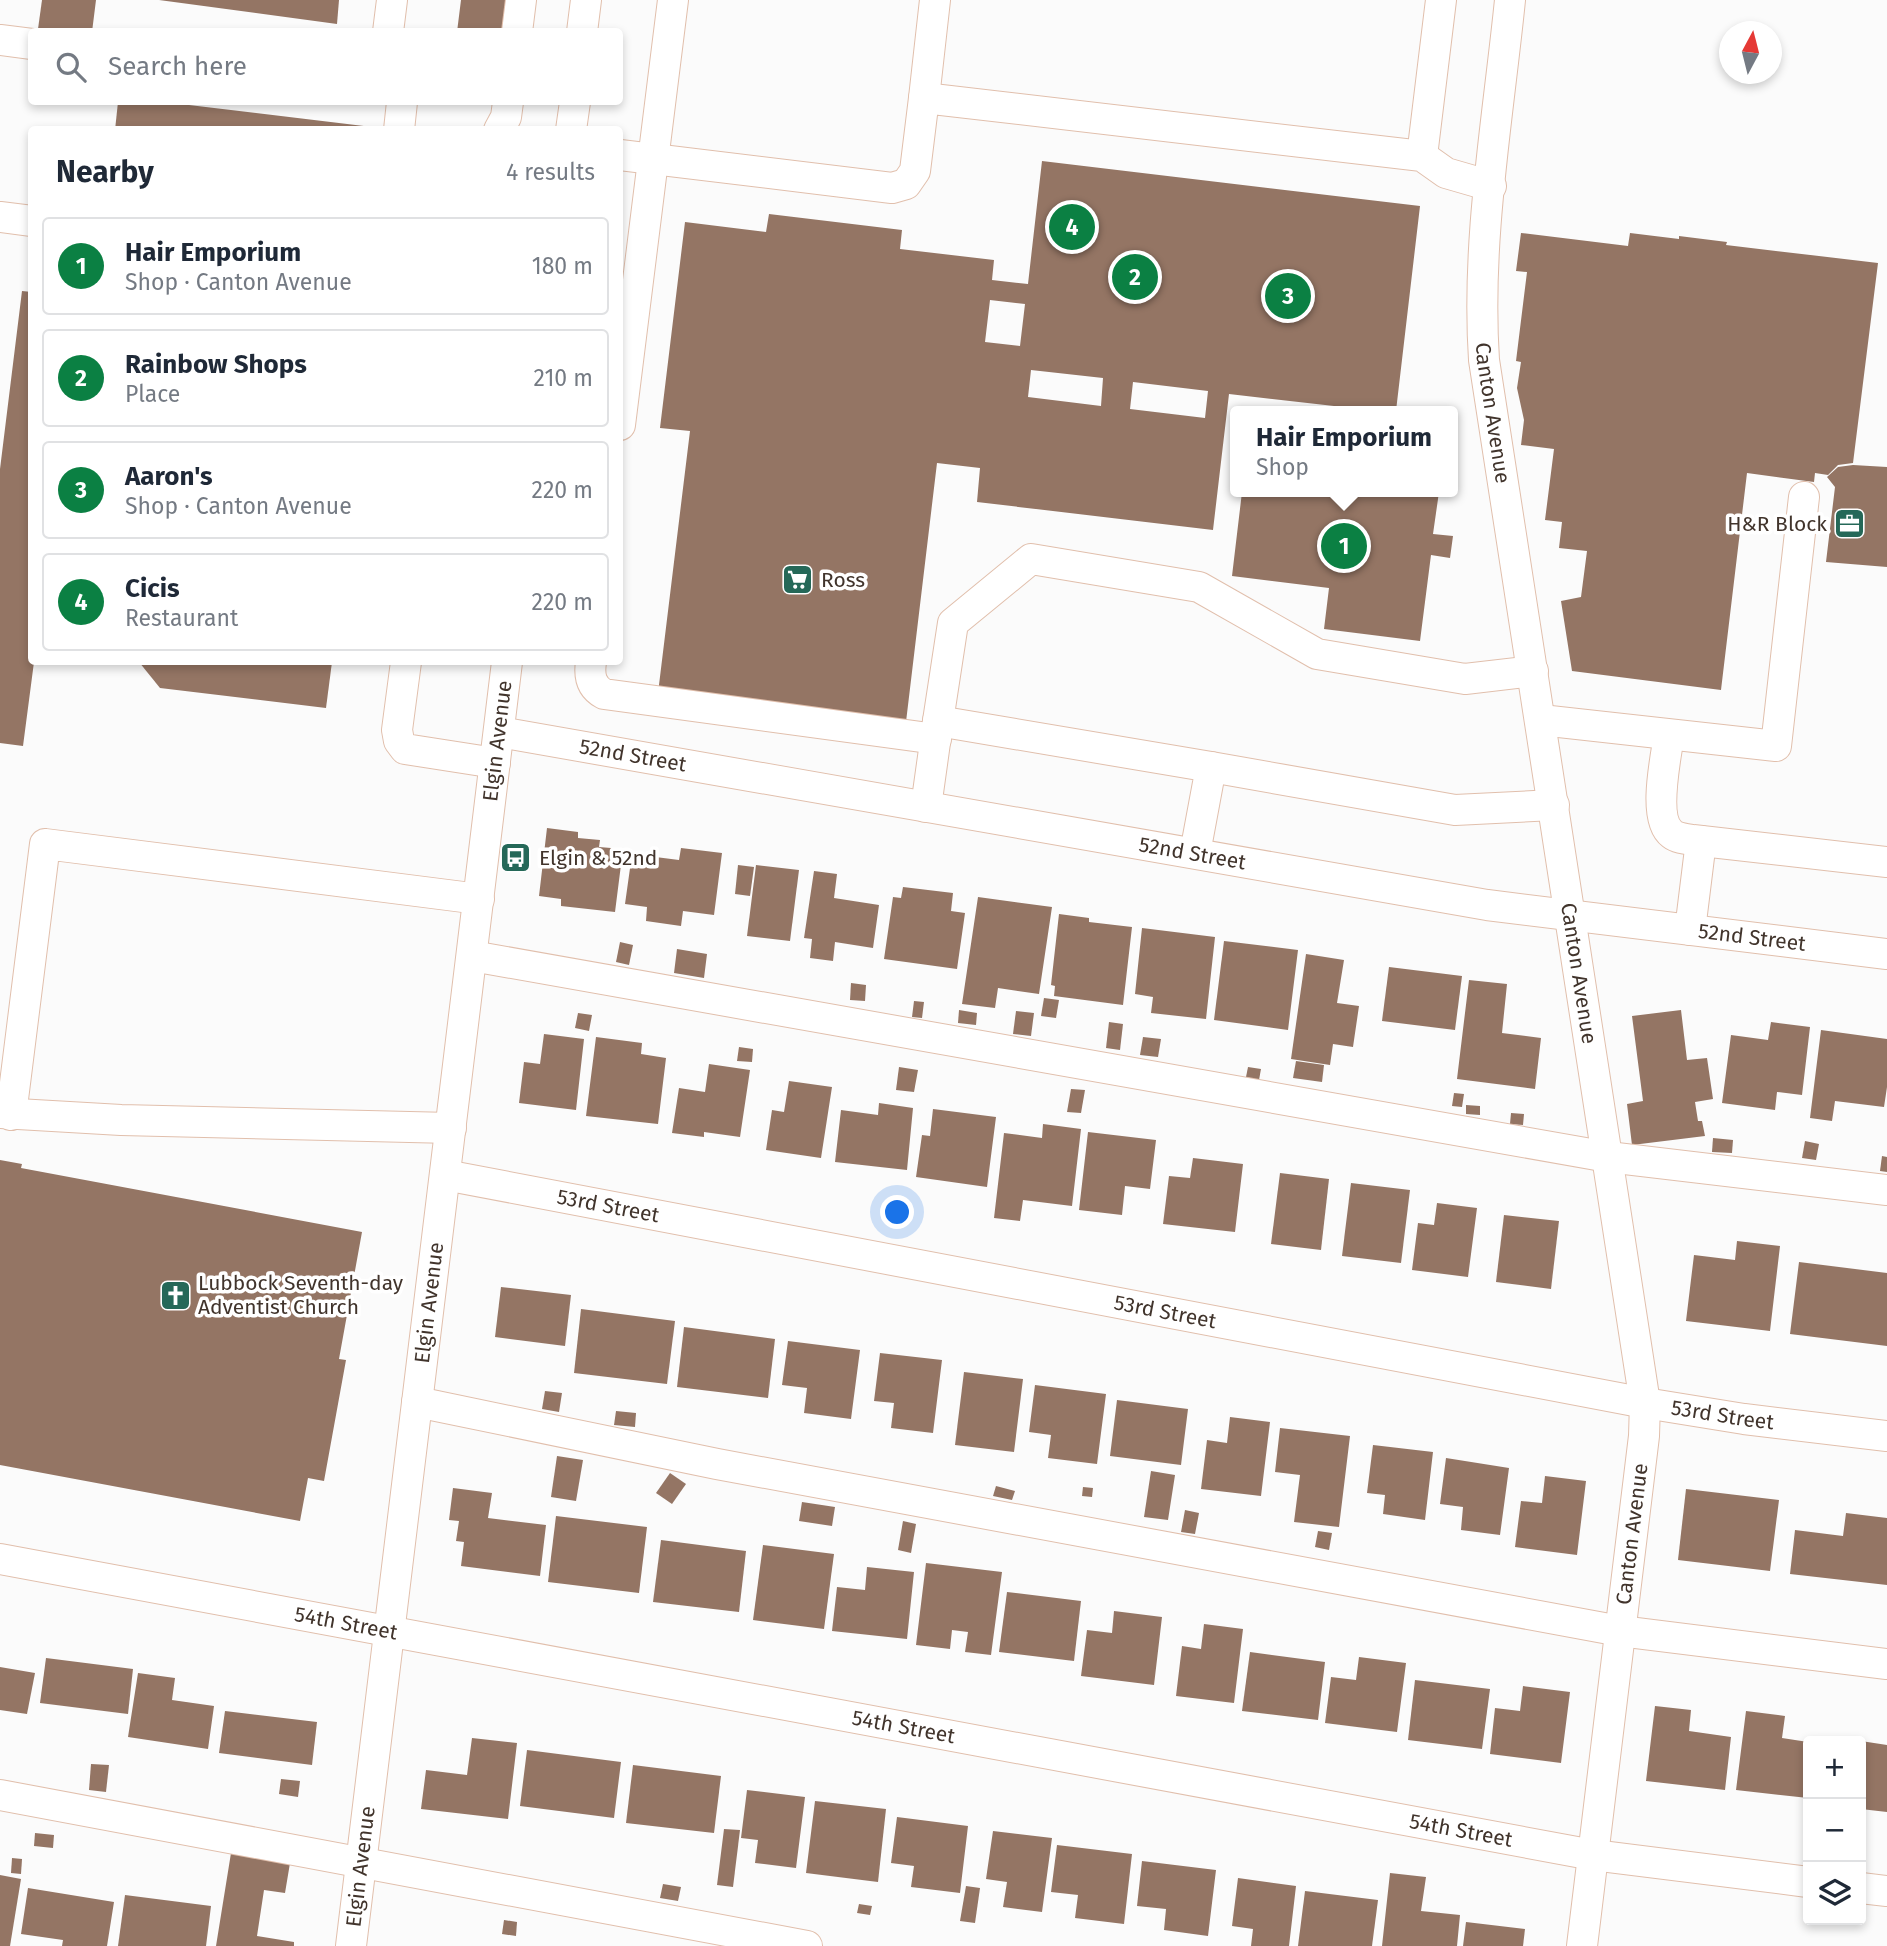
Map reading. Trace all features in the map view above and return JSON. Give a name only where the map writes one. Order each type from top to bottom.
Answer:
[{"type":"street","points":[[388,28],[392,0]]},
{"type":"street","points":[[518,28],[522,0]]},
{"type":"street","points":[[582,28],[586,0]]},
{"type":"street","points":[[623,402],[673,0]]},
{"type":"street","points":[[623,155],[892,188],[906,184],[915,171],[935,0]]},
{"type":"street","points":[[1422,156],[1441,0]]},
{"type":"street","name":"Canton Avenue","points":[[1503,1],[1491,186],[1483,253],[1481,314],[1484,360],[1645,1403],[1644,1436],[1582,1946]]},
{"type":"street","points":[[0,40],[28,44]]},
{"type":"street","points":[[924,98],[1422,156],[1446,173],[1491,186]]},
{"type":"street","points":[[501,126],[508,105]]},
{"type":"street","points":[[572,126],[575,105]]},
{"type":"street","points":[[0,217],[28,220]]},
{"type":"street","points":[[1541,720],[1776,746],[1804,498]]},
{"type":"street","points":[[926,807],[953,623],[1031,559],[1199,587],[1317,654],[1465,679],[1533,671]]},
{"type":"street","points":[[406,665],[397,730],[399,741],[405,749],[495,763]]},
{"type":"street","name":"Elgin Avenue","points":[[351,1946],[508,665]]},
{"type":"street","points":[[591,665],[592,681],[596,690],[604,694],[937,730],[1211,767],[1455,810],[1554,805]]},
{"type":"street","name":"52nd Street","points":[[499,732],[1488,905],[1887,954]]},
{"type":"street","points":[[1669,735],[1661,808],[1664,824],[1672,834],[1701,841],[1887,862]]},
{"type":"street","points":[[1195,853],[1211,767]]},
{"type":"street","points":[[1690,930],[1701,841]]},
{"type":"street","points":[[451,1128],[121,1120],[5,1114],[45,844],[479,899]]},
{"type":"street","points":[[472,956],[1608,1157],[1887,1190]]},
{"type":"street","name":"53rd Street","points":[[445,1175],[1645,1403],[1744,1419],[1887,1436]]},
{"type":"street","points":[[417,1402],[731,1466],[1620,1632],[1887,1664]]},
{"type":"street","name":"54th Street","points":[[0,1559],[1593,1855],[1803,1881]]},
{"type":"street","points":[[0,1795],[807,1946]]},
{"type":"street","points":[[1866,1889],[1887,1891]]},
{"type":"building","points":[[42,0],[96,0],[92,28],[38,28]]},
{"type":"building","points":[[159,0],[339,0],[337,24]]},
{"type":"building","points":[[461,0],[507,0],[504,28],[458,28]]},
{"type":"building","points":[[118,105],[189,105],[364,126],[115,126]]},
{"type":"building","points":[[1042,161],[1420,206],[1397,406],[1334,406],[1229,394],[1213,530],[977,502],[980,468],[937,463],[906,722],[658,693],[690,431],[660,428],[685,222],[766,232],[769,214],[902,230],[900,249],[994,260],[992,280],[1028,284]],"holes":[[[990,300],[1025,304],[1020,346],[985,342]],[[1031,370],[1103,378],[1101,406],[1028,397]],[[1133,382],[1208,391],[1205,418],[1130,409]]]},
{"type":"building","points":[[1521,233],[1628,246],[1630,233],[1679,239],[1679,236],[1727,242],[1726,245],[1878,263],[1853,463],[1838,465],[1828,475],[1815,473],[1814,482],[1747,473],[1721,690],[1572,671],[1561,601],[1581,597],[1587,551],[1559,548],[1562,522],[1545,520],[1554,449],[1521,445],[1524,420],[1517,388],[1521,362],[1516,361],[1527,272],[1516,271]]},
{"type":"building","points":[[22,291],[28,292],[28,665],[34,665],[23,746],[0,743],[0,469]]},
{"type":"building","name":"H&R Block","points":[[1838,467],[1887,467],[1887,567],[1826,562],[1835,487],[1827,477]]},
{"type":"building","points":[[1241,497],[1438,497],[1433,534],[1453,536],[1450,558],[1431,555],[1420,641],[1324,629],[1329,588],[1232,576]]},
{"type":"building","points":[[141,665],[332,665],[326,708],[160,688]]},
{"type":"building","points":[[547,828],[578,832],[578,838],[600,840],[599,847],[623,849],[615,912],[561,906],[561,899],[539,896]]},
{"type":"building","points":[[681,848],[722,853],[714,915],[683,911],[681,926],[646,921],[647,907],[625,904],[632,854],[679,860]]},
{"type":"building","points":[[738,865],[754,867],[750,896],[735,894]]},
{"type":"building","points":[[756,865],[799,870],[790,941],[747,936]]},
{"type":"building","points":[[814,871],[837,874],[834,898],[879,905],[873,948],[835,942],[833,961],[810,958],[812,939],[804,938]]},
{"type":"building","points":[[903,887],[953,893],[951,911],[965,913],[957,969],[884,959],[893,897],[901,898]]},
{"type":"building","points":[[978,897],[1052,907],[1039,994],[998,988],[995,1008],[962,1004]]},
{"type":"building","points":[[1059,914],[1089,918],[1089,922],[1132,927],[1123,1005],[1054,996],[1055,986],[1051,985]]},
{"type":"building","points":[[1142,928],[1215,937],[1206,1019],[1151,1013],[1153,997],[1135,994]]},
{"type":"building","points":[[1224,941],[1298,950],[1288,1030],[1214,1020]]},
{"type":"building","points":[[620,942],[633,945],[629,965],[616,962]]},
{"type":"building","points":[[677,949],[707,954],[704,978],[674,973]]},
{"type":"building","points":[[1306,954],[1344,960],[1337,1003],[1359,1006],[1353,1047],[1333,1044],[1330,1065],[1291,1059]]},
{"type":"building","points":[[1389,967],[1462,976],[1455,1030],[1382,1021]]},
{"type":"building","points":[[1469,980],[1507,984],[1502,1033],[1541,1038],[1535,1089],[1457,1079]]},
{"type":"building","points":[[851,983],[866,985],[865,1001],[850,1000]]},
{"type":"building","points":[[1044,998],[1059,1000],[1056,1018],[1041,1016]]},
{"type":"building","points":[[914,1001],[924,1002],[922,1018],[912,1017]]},
{"type":"building","points":[[959,1010],[977,1013],[976,1025],[958,1023]]},
{"type":"building","points":[[1681,1010],[1687,1060],[1707,1058],[1713,1099],[1695,1102],[1698,1121],[1702,1121],[1705,1136],[1632,1145],[1627,1104],[1643,1101],[1632,1016]]},
{"type":"building","points":[[1016,1011],[1034,1013],[1031,1036],[1013,1034]]},
{"type":"building","points":[[578,1013],[592,1015],[589,1031],[575,1028]]},
{"type":"building","points":[[1109,1022],[1123,1024],[1120,1050],[1106,1048]]},
{"type":"building","points":[[1771,1022],[1810,1027],[1802,1095],[1777,1092],[1775,1110],[1722,1103],[1731,1035],[1768,1040]]},
{"type":"building","points":[[1821,1030],[1887,1039],[1887,1087],[1884,1107],[1835,1101],[1832,1121],[1810,1118]]},
{"type":"building","points":[[544,1034],[584,1039],[576,1110],[519,1103],[524,1062],[540,1064]]},
{"type":"building","points":[[596,1037],[642,1043],[641,1054],[666,1058],[658,1124],[586,1116]]},
{"type":"building","points":[[1143,1037],[1161,1039],[1158,1057],[1140,1055]]},
{"type":"building","points":[[739,1047],[753,1049],[752,1062],[737,1061]]},
{"type":"building","points":[[1296,1061],[1324,1065],[1322,1082],[1293,1078]]},
{"type":"building","points":[[709,1064],[750,1070],[740,1137],[704,1132],[704,1137],[672,1133],[679,1088],[705,1092]]},
{"type":"building","points":[[899,1067],[918,1070],[914,1092],[896,1090]]},
{"type":"building","points":[[1248,1067],[1261,1069],[1259,1080],[1246,1077]]},
{"type":"building","points":[[789,1081],[832,1087],[821,1158],[766,1150],[772,1110],[784,1112]]},
{"type":"building","points":[[1071,1089],[1085,1090],[1081,1113],[1067,1112]]},
{"type":"building","points":[[1454,1093],[1464,1094],[1462,1107],[1452,1106]]},
{"type":"building","points":[[879,1103],[913,1108],[907,1170],[835,1162],[841,1110],[878,1115]]},
{"type":"building","points":[[1466,1105],[1480,1106],[1480,1115],[1466,1114]]},
{"type":"building","points":[[933,1109],[996,1117],[987,1187],[916,1177],[922,1135],[930,1136]]},
{"type":"building","points":[[1511,1113],[1524,1114],[1523,1125],[1510,1124]]},
{"type":"building","points":[[1043,1124],[1081,1129],[1072,1206],[1023,1200],[1020,1221],[994,1218],[1004,1133],[1042,1138]]},
{"type":"building","points":[[1088,1132],[1156,1140],[1150,1189],[1125,1186],[1122,1215],[1079,1210]]},
{"type":"building","points":[[1713,1138],[1733,1140],[1732,1153],[1712,1152]]},
{"type":"building","points":[[1805,1141],[1819,1144],[1816,1160],[1802,1158]]},
{"type":"building","points":[[1882,1156],[1887,1157],[1887,1172],[1880,1171]]},
{"type":"building","points":[[1193,1158],[1243,1164],[1235,1232],[1163,1224],[1169,1176],[1190,1178]]},
{"type":"building","name":"Lubbock Seventh-day Adventist Church","points":[[0,1160],[22,1164],[21,1168],[362,1232],[339,1359],[346,1360],[324,1481],[308,1478],[300,1521],[0,1465]]},
{"type":"building","points":[[1280,1173],[1329,1179],[1321,1250],[1271,1244]]},
{"type":"building","points":[[1351,1183],[1410,1190],[1401,1263],[1342,1256]]},
{"type":"building","points":[[1437,1203],[1477,1208],[1468,1277],[1412,1270],[1418,1223],[1434,1225]]},
{"type":"building","points":[[1504,1215],[1559,1221],[1551,1289],[1496,1282]]},
{"type":"building","points":[[1737,1241],[1780,1246],[1770,1331],[1686,1321],[1694,1255],[1735,1260]]},
{"type":"building","points":[[1799,1262],[1887,1273],[1887,1346],[1790,1334]]},
{"type":"building","points":[[501,1287],[571,1295],[565,1346],[495,1337]]},
{"type":"building","points":[[581,1309],[675,1321],[667,1384],[574,1373]]},
{"type":"building","points":[[684,1327],[775,1339],[768,1398],[677,1387]]},
{"type":"building","points":[[788,1341],[860,1350],[851,1419],[804,1413],[807,1388],[782,1385]]},
{"type":"building","points":[[880,1353],[942,1360],[933,1433],[891,1428],[894,1403],[874,1401]]},
{"type":"building","points":[[964,1372],[1023,1379],[1014,1452],[955,1445]]},
{"type":"building","points":[[1035,1385],[1106,1394],[1097,1464],[1048,1458],[1051,1435],[1029,1432]]},
{"type":"building","points":[[545,1391],[562,1393],[559,1412],[542,1409]]},
{"type":"building","points":[[1117,1400],[1188,1409],[1181,1465],[1110,1456]]},
{"type":"building","points":[[616,1411],[636,1413],[635,1427],[614,1425]]},
{"type":"building","points":[[1230,1417],[1270,1422],[1261,1496],[1201,1489],[1207,1440],[1227,1443]]},
{"type":"building","points":[[1280,1428],[1350,1436],[1339,1527],[1294,1522],[1300,1475],[1275,1472]]},
{"type":"building","points":[[1373,1445],[1433,1452],[1425,1520],[1383,1514],[1385,1495],[1367,1493]]},
{"type":"building","points":[[557,1456],[583,1460],[576,1501],[551,1497]]},
{"type":"building","points":[[1446,1458],[1509,1468],[1500,1535],[1461,1530],[1463,1507],[1440,1504]]},
{"type":"building","points":[[1151,1471],[1175,1475],[1168,1520],[1144,1517]]},
{"type":"building","points":[[670,1473],[686,1484],[672,1504],[656,1493]]},
{"type":"building","points":[[1545,1476],[1586,1481],[1577,1555],[1515,1547],[1521,1501],[1542,1503]]},
{"type":"building","points":[[996,1486],[1015,1491],[1012,1500],[993,1496]]},
{"type":"building","points":[[1083,1487],[1093,1488],[1092,1497],[1082,1496]]},
{"type":"building","points":[[453,1488],[492,1493],[488,1518],[546,1525],[540,1576],[461,1566],[464,1542],[456,1541],[459,1521],[449,1520]]},
{"type":"building","points":[[1686,1489],[1779,1500],[1770,1571],[1678,1560]]},
{"type":"building","points":[[802,1502],[835,1507],[832,1526],[799,1521]]},
{"type":"building","points":[[1185,1510],[1199,1513],[1195,1534],[1181,1532]]},
{"type":"building","points":[[1846,1513],[1887,1518],[1887,1585],[1790,1574],[1795,1530],[1843,1536]]},
{"type":"building","points":[[556,1516],[647,1527],[639,1593],[548,1582]]},
{"type":"building","points":[[903,1521],[916,1524],[911,1553],[898,1550]]},
{"type":"building","points":[[1318,1531],[1332,1533],[1329,1550],[1315,1547]]},
{"type":"building","points":[[661,1540],[746,1551],[739,1612],[653,1602]]},
{"type":"building","points":[[763,1545],[834,1554],[824,1629],[753,1620]]},
{"type":"building","points":[[926,1563],[1002,1572],[991,1655],[965,1652],[968,1632],[952,1630],[950,1649],[916,1645]]},
{"type":"building","points":[[867,1567],[914,1572],[907,1639],[832,1631],[837,1587],[865,1590]]},
{"type":"building","points":[[1007,1592],[1081,1601],[1074,1661],[999,1652]]},
{"type":"building","points":[[1114,1611],[1162,1617],[1154,1685],[1081,1676],[1087,1630],[1112,1633]]},
{"type":"building","points":[[1204,1624],[1243,1629],[1234,1703],[1176,1696],[1182,1646],[1201,1649]]},
{"type":"building","points":[[1250,1652],[1325,1662],[1318,1720],[1242,1711]]},
{"type":"building","points":[[1359,1657],[1406,1663],[1397,1732],[1325,1723],[1331,1677],[1356,1680]]},
{"type":"building","points":[[46,1658],[133,1669],[128,1714],[40,1703]]},
{"type":"building","points":[[0,1667],[35,1673],[27,1714],[0,1710]]},
{"type":"building","points":[[138,1673],[175,1678],[172,1700],[214,1706],[208,1749],[128,1737]]},
{"type":"building","points":[[1415,1680],[1490,1689],[1482,1749],[1408,1740]]},
{"type":"building","points":[[1523,1686],[1570,1692],[1561,1763],[1490,1754],[1495,1708],[1520,1711]]},
{"type":"building","points":[[1655,1706],[1691,1710],[1689,1731],[1731,1737],[1725,1790],[1646,1781]]},
{"type":"building","points":[[225,1711],[317,1722],[312,1765],[219,1753]]},
{"type":"building","points":[[1746,1711],[1785,1716],[1782,1738],[1803,1741],[1803,1797],[1736,1790]]},
{"type":"building","points":[[472,1738],[517,1743],[508,1819],[421,1809],[426,1770],[467,1775]]},
{"type":"building","points":[[1866,1742],[1887,1745],[1887,1812],[1866,1810]]},
{"type":"building","points":[[527,1750],[621,1762],[614,1818],[520,1806]]},
{"type":"building","points":[[91,1764],[109,1765],[106,1792],[89,1790]]},
{"type":"building","points":[[633,1765],[721,1776],[714,1833],[626,1823]]},
{"type":"building","points":[[281,1779],[300,1781],[298,1797],[279,1794]]},
{"type":"building","points":[[747,1790],[805,1797],[796,1868],[755,1863],[758,1840],[741,1838]]},
{"type":"building","points":[[815,1801],[886,1809],[878,1882],[806,1873]]},
{"type":"building","points":[[897,1817],[968,1826],[960,1893],[911,1887],[914,1866],[891,1863]]},
{"type":"building","points":[[724,1829],[740,1830],[733,1887],[717,1885]]},
{"type":"building","points":[[993,1831],[1052,1838],[1042,1912],[1003,1907],[1007,1882],[986,1879]]},
{"type":"building","points":[[35,1833],[54,1835],[53,1848],[34,1846]]},
{"type":"building","points":[[1057,1845],[1132,1854],[1124,1924],[1075,1918],[1078,1895],[1051,1892]]},
{"type":"building","points":[[231,1853],[290,1863],[285,1893],[264,1890],[257,1936],[294,1942],[294,1946],[216,1946]]},
{"type":"building","points":[[12,1858],[22,1859],[21,1874],[11,1873]]},
{"type":"building","points":[[1142,1861],[1216,1870],[1208,1936],[1164,1930],[1166,1909],[1137,1906]]},
{"type":"building","points":[[1390,1873],[1426,1877],[1421,1911],[1460,1915],[1457,1946],[1382,1946]]},
{"type":"building","points":[[0,1875],[21,1879],[10,1946],[0,1946]]},
{"type":"building","points":[[1238,1878],[1296,1886],[1289,1946],[1251,1946],[1253,1929],[1232,1926]]},
{"type":"building","points":[[663,1884],[681,1887],[678,1901],[660,1898]]},
{"type":"building","points":[[966,1886],[980,1888],[975,1923],[960,1921]]},
{"type":"building","points":[[28,1888],[114,1902],[107,1946],[62,1946],[63,1940],[21,1934]]},
{"type":"building","points":[[1305,1891],[1378,1900],[1372,1946],[1298,1946]]},
{"type":"building","points":[[125,1895],[211,1906],[206,1946],[118,1946]]},
{"type":"building","points":[[859,1904],[872,1906],[870,1915],[857,1913]]},
{"type":"building","points":[[504,1920],[517,1922],[516,1936],[502,1934]]},
{"type":"building","points":[[1466,1922],[1525,1929],[1523,1946],[1463,1946]]},
{"type":"place","name":"Cicis","points":[[1072,227]]},
{"type":"place","name":"Rainbow Shops","points":[[1135,277]]},
{"type":"place","name":"Aaron's","points":[[1288,296]]},
{"type":"place","name":"H&R Block","points":[[1850,524]]},
{"type":"place","name":"Hair Emporium","points":[[1344,546]]},
{"type":"place","name":"Ross","points":[[798,580]]},
{"type":"place","name":"Elgin & 52nd","points":[[516,858]]},
{"type":"place","name":"Lubbock Seventh-day Adventist Church","points":[[175,1295]]}]
